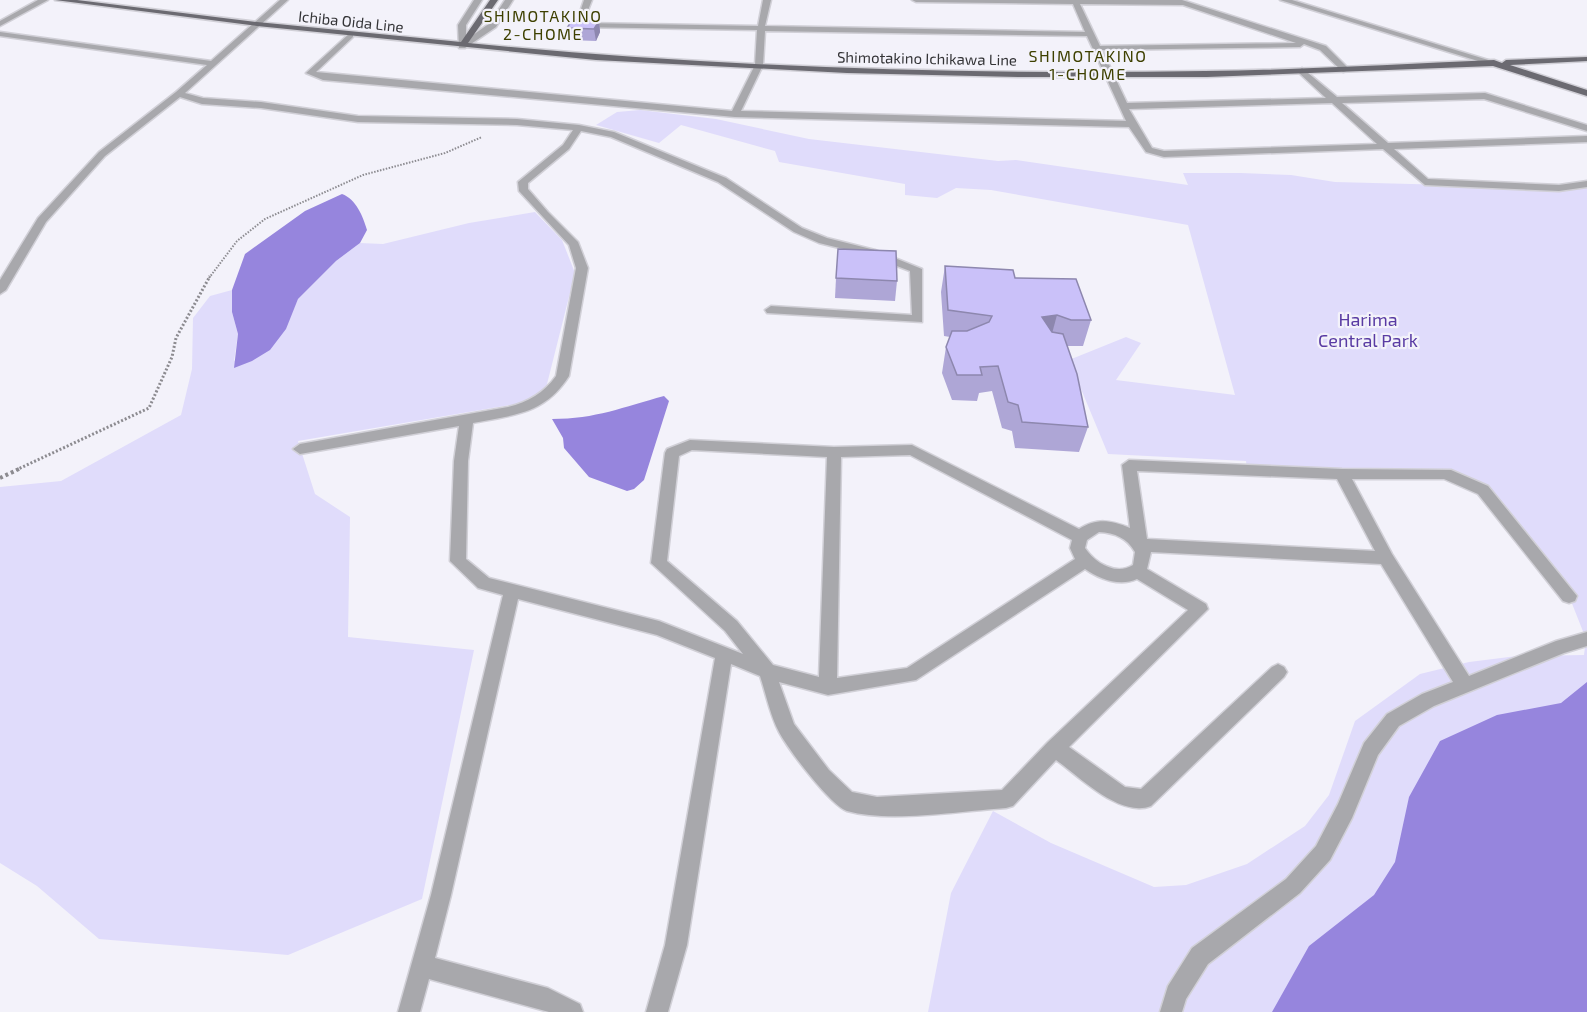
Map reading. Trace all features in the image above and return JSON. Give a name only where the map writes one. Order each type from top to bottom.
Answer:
[{"type":"main road","name":"Ichiba Oida Line","points":[[59,0],[462,46]]},
{"type":"main road","points":[[462,46],[494,0]]},
{"type":"main road","name":"Shimotakino Ichikawa Line","points":[[462,46],[596,58],[882,70],[1111,74],[1346,70],[1494,63],[1587,93]]},
{"type":"main road","points":[[1494,63],[1587,59]]},
{"type":"street","points":[[0,24],[44,0]]},
{"type":"street","points":[[0,290],[42,220],[102,154],[179,94],[284,0]]},
{"type":"street","points":[[462,46],[462,25],[478,0]]},
{"type":"street","points":[[462,46],[493,25],[510,0]]},
{"type":"street","points":[[588,0],[578,25],[1089,34]]},
{"type":"street","points":[[735,114],[759,65],[761,28],[767,0]]},
{"type":"street","points":[[916,0],[1076,3],[1189,2]]},
{"type":"street","points":[[1174,0],[1189,2],[1323,48],[1346,70]]},
{"type":"street","points":[[1284,0],[1494,63]]},
{"type":"street","points":[[1076,3],[1089,34],[1111,74],[1132,124],[1149,150],[1164,154],[1587,139]]},
{"type":"street","points":[[0,34],[211,63]]},
{"type":"street","points":[[350,34],[310,73],[335,78],[735,114],[1132,124]]},
{"type":"street","points":[[1097,48],[1300,45],[1300,40]]},
{"type":"street","points":[[1302,71],[1390,147],[1425,182],[1559,188],[1587,184]]},
{"type":"street","points":[[179,94],[202,101],[261,105],[358,119],[517,122],[579,128],[614,135],[667,155],[722,180],[798,230],[823,241],[871,252],[916,269],[918,319],[771,310]]},
{"type":"street","points":[[1125,106],[1485,96],[1587,128]]},
{"type":"street","points":[[300,449],[467,420],[535,405],[555,390],[562,376],[582,268],[574,244],[544,214],[524,189],[524,182],[566,147],[579,128]]},
{"type":"street","points":[[467,420],[461,460],[458,561],[484,583],[659,628],[767,671],[828,687],[910,675],[1084,561]]},
{"type":"street","points":[[1080,537],[912,450],[834,452],[690,445],[672,453],[659,563],[731,626],[767,671],[786,728],[822,776],[847,801],[877,807],[1006,799],[1055,748],[1200,609],[1137,571]]},
{"type":"street","points":[[828,687],[834,452]]},
{"type":"street","points":[[1386,558],[1140,545],[1121,529],[1108,526],[1086,530],[1080,537],[1078,549],[1084,561],[1096,570],[1111,576],[1125,576],[1137,571],[1144,559],[1140,545],[1129,465],[1342,474],[1446,474],[1483,490],[1569,596]]},
{"type":"street","points":[[1342,474],[1386,558],[1465,685]]},
{"type":"street","points":[[409,1012],[512,591]]},
{"type":"street","points":[[1171,1012],[1176,994],[1200,956],[1293,886],[1323,853],[1345,811],[1371,749],[1393,720],[1428,700],[1562,646],[1587,639]]},
{"type":"street","points":[[657,1012],[676,945],[724,654]]},
{"type":"street","points":[[1055,748],[1121,796],[1144,799],[1278,672]]},
{"type":"street","points":[[422,966],[548,999],[572,1012]]},
{"type":"path","points":[[0,478],[149,408],[172,357],[176,338],[208,278],[237,241],[265,219],[294,204],[363,175],[445,153],[517,122]]},
{"type":"green space","name":"Harima Central Park","points":[[640,110],[716,119],[809,139],[998,161],[1016,160],[1188,185],[1183,173],[1291,175],[1335,182],[1559,188],[1587,184],[1587,1012],[928,1012],[951,893],[993,811],[1051,843],[1154,887],[1186,885],[1247,864],[1305,826],[1329,795],[1355,721],[1420,674],[1469,662],[1517,656],[1584,655],[1586,639],[1569,596],[1483,490],[1446,474],[1247,469],[1246,461],[1108,454],[1069,360],[1126,337],[1141,343],[1116,380],[1235,395],[1188,225],[991,190],[956,188],[937,198],[905,195],[905,184],[779,162],[775,151],[681,125],[659,143],[596,125],[617,112]]},
{"type":"green space","points":[[535,212],[562,240],[575,273],[545,392],[534,401],[298,441],[315,494],[350,517],[348,637],[474,650],[422,899],[288,955],[99,939],[37,886],[0,863],[0,487],[61,481],[181,415],[192,369],[193,318],[210,296],[232,290],[232,312],[238,334],[234,361],[285,329],[298,299],[336,261],[360,243],[383,244],[469,223]]},
{"type":"shaded area","points":[[342,194],[355,204],[363,219],[367,230],[360,243],[336,261],[298,299],[286,329],[270,350],[234,368],[238,334],[232,312],[232,290],[245,254],[305,211]]},
{"type":"shaded area","points":[[664,396],[669,401],[644,480],[634,489],[627,491],[589,477],[564,448],[563,438],[552,419],[596,415]]},
{"type":"shaded area","points":[[1587,682],[1587,1012],[1272,1012],[1309,946],[1374,895],[1395,862],[1409,797],[1440,741],[1497,715],[1561,703]]},
{"type":"building","points":[[572,20],[599,21],[594,29],[567,28]]},
{"type":"building","points":[[838,249],[896,251],[897,281],[836,278]]},
{"type":"building","points":[[945,266],[1013,270],[1015,278],[1076,279],[1091,320],[1071,320],[1057,315],[1042,317],[1052,332],[1063,334],[1077,374],[1088,427],[1022,422],[1018,405],[1008,402],[998,366],[980,367],[982,375],[957,375],[946,347],[952,331],[967,331],[989,322],[992,316],[948,310]]},
{"type":"district","name":"SHIMOTAKINO 2-CHOME","points":[[543,24]]},
{"type":"district","name":"SHIMOTAKINO 1-CHOME","points":[[1088,64]]}]
